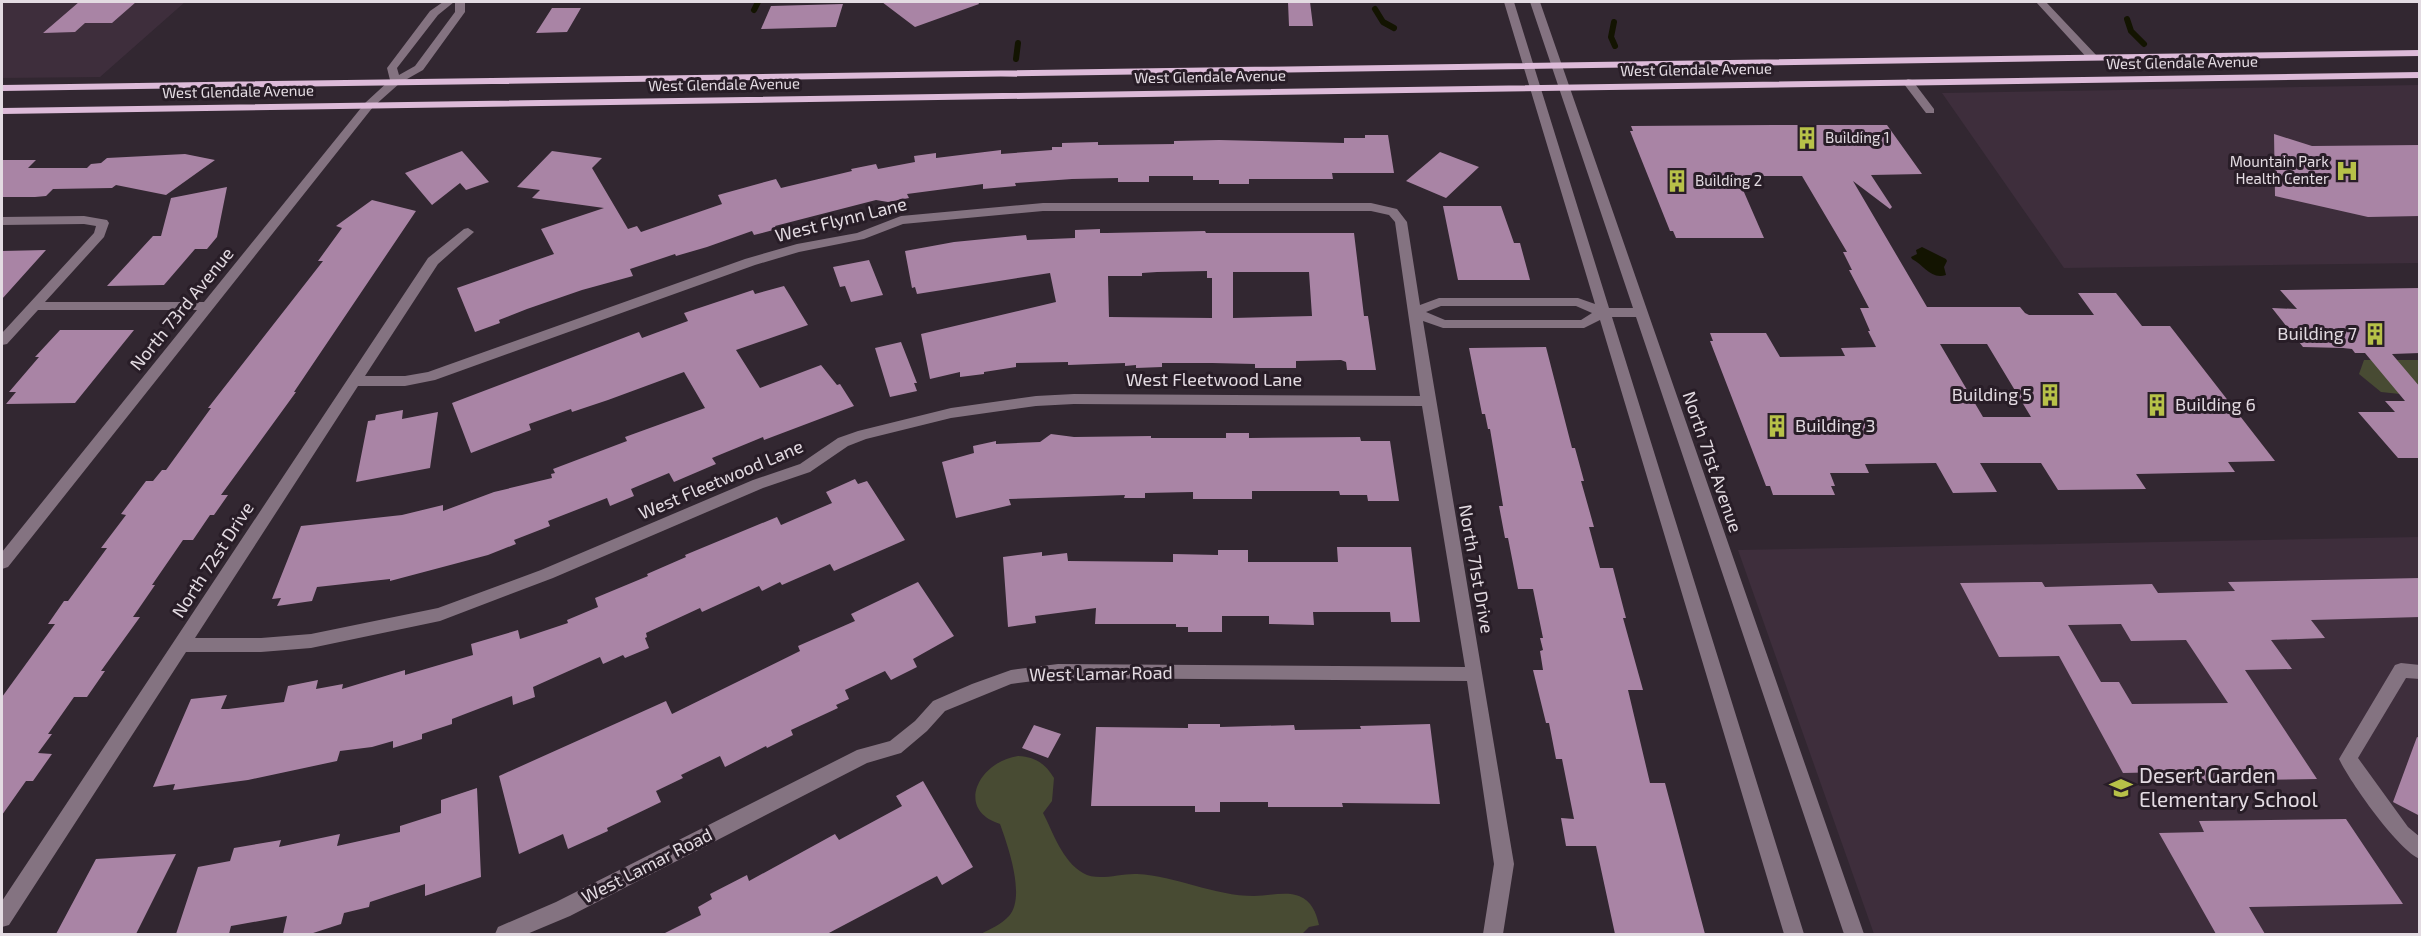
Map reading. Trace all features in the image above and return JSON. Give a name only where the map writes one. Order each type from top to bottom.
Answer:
[{"type":"main road","name":"West Glendale Avenue","points":[[2,88],[1528,64],[2416,55]]},
{"type":"main road","name":"West Glendale Avenue","points":[[2,111],[2420,75]]},
{"type":"street","points":[[396,81],[392,68],[434,13],[449,2]]},
{"type":"street","name":"North 73rd Avenue","points":[[2,563],[369,105],[396,81],[419,68],[460,12],[460,2]]},
{"type":"street","points":[[1509,2],[1794,934]]},
{"type":"street","name":"North 71st Avenue","points":[[1535,2],[1854,934]]},
{"type":"street","points":[[2041,2],[2093,57]]},
{"type":"street","points":[[424,27],[450,26]]},
{"type":"street","points":[[1908,82],[1930,111]]},
{"type":"street","name":"West Flynn Lane","points":[[354,381],[405,381],[430,377],[750,262],[797,248],[866,234],[901,220],[1043,207],[1101,206],[1371,207],[1393,212]]},
{"type":"street","name":"North 71st Drive","points":[[1393,212],[1401,222],[1504,864],[1493,934]]},
{"type":"street","points":[[2,221],[84,220],[103,223],[100,234],[2,341]]},
{"type":"street","name":"North 72st Drive","points":[[2,918],[433,261],[468,232]]},
{"type":"street","points":[[1414,312],[1439,302],[1578,302],[1602,312],[1642,313]]},
{"type":"street","points":[[34,306],[207,306]]},
{"type":"street","points":[[1414,312],[1443,324],[1584,324],[1602,312]]},
{"type":"street","name":"West Fleetwood Lane","points":[[180,645],[261,645],[311,641],[440,614],[548,574],[758,484],[805,468],[843,442],[951,413],[1035,401],[1074,399],[1428,401]]},
{"type":"street","points":[[2420,672],[2401,669],[2348,759],[2401,833],[2420,850]]},
{"type":"street","name":"West Lamar Road","points":[[505,934],[563,909],[863,756],[895,747],[921,726],[939,706],[1011,677],[1058,671],[1475,674]]},
{"type":"shaded area","points":[[2,2],[185,2],[100,77],[2,78]]},
{"type":"shaded area","points":[[2419,85],[2419,263],[2064,268],[1942,93]]},
{"type":"shaded area","points":[[1922,247],[1946,259],[1944,267],[1946,275],[1932,274],[1912,259],[1911,257],[1917,254],[1916,250]]},
{"type":"shaded area","name":"Desert Garden Elementary School","points":[[2419,537],[2419,934],[1874,934],[1738,550]]},
{"type":"green space","points":[[2364,360],[2419,360],[2419,396],[2381,392],[2359,374]]},
{"type":"green space","points":[[1018,756],[1039,762],[1054,778],[1052,801],[1043,813],[1064,854],[1083,873],[1095,877],[1130,874],[1152,876],[1239,895],[1299,896],[1310,904],[1319,925],[1309,927],[1302,934],[981,934],[1009,916],[1014,907],[1016,884],[1011,858],[1000,824],[986,817],[978,808],[975,798],[977,787],[992,767]]},
{"type":"building","points":[[79,2],[136,2],[112,23],[85,23],[75,32],[43,33]]},
{"type":"building","points":[[882,2],[978,2],[979,4],[915,27]]},
{"type":"building","points":[[1288,2],[1310,2],[1313,26],[1289,26]]},
{"type":"building","points":[[843,4],[836,27],[761,29],[771,6]]},
{"type":"building","points":[[552,8],[581,8],[567,32],[536,33]]},
{"type":"building","points":[[1887,125],[1922,174],[1871,175],[1892,207],[1890,209],[1853,181],[1927,307],[2020,307],[2029,315],[2094,315],[2078,293],[2116,293],[2142,326],[2170,326],[2275,461],[2228,462],[2235,472],[2136,474],[2146,489],[2058,490],[2041,463],[1980,463],[1997,492],[1953,493],[1936,463],[1865,464],[1869,473],[1830,473],[1835,486],[1831,486],[1835,495],[1773,495],[1770,486],[1766,486],[1710,341],[1713,341],[1710,333],[1766,333],[1780,357],[1845,356],[1841,348],[1876,347],[1860,308],[1869,308],[1849,270],[1852,270],[1843,252],[1847,252],[1802,176],[1737,176],[1764,238],[1676,238],[1673,231],[1670,231],[1630,131],[1633,131],[1631,126]],"holes":[[[1940,344],[1987,344],[2031,417],[1983,417]]]},
{"type":"building","name":"Mountain Park Health Center","points":[[2274,134],[2312,146],[2420,145],[2420,216],[2368,217],[2275,196]]},
{"type":"building","points":[[1365,135],[1388,135],[1394,173],[1332,173],[1333,179],[1249,179],[1249,184],[1219,184],[1219,180],[1193,180],[1193,176],[1149,176],[1149,182],[1118,182],[1118,178],[1072,179],[1015,183],[1016,186],[983,189],[983,184],[907,194],[909,198],[888,202],[876,200],[775,226],[777,229],[754,235],[752,231],[707,247],[676,256],[675,254],[630,269],[633,276],[527,309],[499,320],[500,323],[475,332],[457,288],[554,254],[541,229],[604,208],[532,198],[540,190],[517,187],[552,151],[602,158],[592,168],[628,229],[637,226],[641,232],[722,204],[718,195],[776,179],[781,188],[876,164],[878,169],[915,162],[914,156],[936,153],[936,158],[1001,150],[1001,154],[1052,150],[1052,147],[1062,147],[1062,143],[1098,142],[1098,145],[1174,144],[1174,141],[1219,140],[1344,143],[1344,138],[1365,138]]},
{"type":"building","points":[[462,151],[489,182],[466,190],[460,183],[432,205],[405,173]]},
{"type":"building","points":[[1440,152],[1479,167],[1446,198],[1406,181]]},
{"type":"building","points":[[185,154],[215,160],[166,195],[116,185],[112,188],[53,189],[46,196],[2,197],[2,160],[36,160],[28,168],[87,168],[107,158]]},
{"type":"building","points":[[227,187],[217,237],[207,249],[195,249],[164,285],[107,286],[153,236],[161,236],[171,198]]},
{"type":"building","points":[[372,200],[416,211],[294,392],[296,392],[221,495],[228,495],[214,515],[210,515],[193,540],[183,540],[152,585],[155,585],[133,617],[140,617],[101,671],[105,671],[87,697],[74,697],[48,734],[52,734],[38,753],[52,754],[33,781],[26,781],[2,815],[2,697],[55,624],[48,624],[64,601],[68,601],[107,548],[101,548],[126,515],[121,514],[146,481],[153,481],[162,470],[166,470],[211,408],[208,408],[323,261],[318,261],[342,228],[336,226]]},
{"type":"building","points":[[1443,206],[1501,206],[1514,243],[1520,243],[1530,280],[1458,280]]},
{"type":"building","points":[[1100,229],[1100,233],[1205,231],[1206,233],[1354,233],[1364,316],[1368,316],[1376,370],[1347,370],[1346,362],[1341,360],[1296,361],[1296,368],[1255,368],[1255,364],[1212,363],[1162,363],[1162,367],[1136,368],[1136,365],[1125,366],[1125,363],[1068,365],[1068,362],[1016,363],[1016,367],[984,372],[984,374],[960,377],[960,372],[930,379],[921,334],[1056,302],[1050,273],[917,294],[915,287],[912,288],[905,251],[954,242],[1026,235],[1027,240],[1075,238],[1075,230]],"holes":[[[1207,271],[1207,278],[1212,278],[1212,318],[1109,317],[1108,276]],[[1233,272],[1309,272],[1312,316],[1233,318]]]},
{"type":"building","points":[[46,250],[2,299],[2,251]]},
{"type":"building","points":[[869,260],[883,295],[851,302],[845,286],[840,287],[833,267]]},
{"type":"building","points":[[784,286],[808,325],[736,350],[760,388],[821,365],[837,385],[840,384],[854,406],[764,440],[763,437],[712,458],[716,464],[674,482],[669,473],[631,489],[634,496],[610,506],[607,498],[548,521],[550,526],[514,540],[516,544],[488,555],[390,581],[390,579],[317,587],[312,601],[277,606],[281,598],[272,599],[301,526],[402,515],[443,505],[443,511],[494,492],[552,478],[551,474],[555,473],[553,469],[627,441],[625,437],[705,408],[684,372],[608,400],[572,412],[571,409],[529,424],[531,430],[471,453],[452,403],[639,332],[642,338],[688,321],[684,313],[753,290],[755,294]]},
{"type":"building","points":[[2420,288],[2420,353],[2392,354],[2420,387],[2420,458],[2398,458],[2358,412],[2395,412],[2385,401],[2405,401],[2365,353],[2355,353],[2352,349],[2343,348],[2303,347],[2272,308],[2297,309],[2280,290]]},
{"type":"building","points":[[60,330],[134,330],[75,403],[6,404],[16,392],[9,392],[39,357],[35,357]]},
{"type":"building","points":[[901,342],[917,383],[914,383],[917,391],[890,397],[875,348]]},
{"type":"building","points":[[1546,347],[1572,448],[1575,448],[1584,481],[1581,481],[1594,527],[1589,527],[1600,568],[1613,568],[1626,618],[1623,618],[1643,690],[1628,690],[1650,783],[1665,783],[1705,934],[1615,934],[1596,846],[1566,846],[1561,818],[1574,819],[1562,759],[1556,759],[1549,723],[1546,723],[1533,670],[1543,670],[1540,651],[1543,650],[1540,638],[1543,638],[1533,589],[1518,589],[1499,506],[1503,506],[1490,429],[1488,429],[1485,414],[1482,414],[1469,348]]},
{"type":"building","points":[[403,410],[402,419],[438,412],[430,468],[356,482],[368,421],[375,420],[376,415]]},
{"type":"building","points":[[1226,433],[1249,433],[1249,438],[1360,437],[1361,441],[1390,441],[1399,501],[1368,501],[1367,495],[1340,495],[1339,491],[1252,491],[1252,499],[1193,499],[1193,492],[1145,493],[1145,498],[1124,498],[1125,495],[1009,499],[1011,505],[956,518],[942,462],[974,453],[973,446],[996,441],[996,444],[1040,442],[1051,434],[1074,437],[1226,438]]},
{"type":"building","points":[[855,479],[858,484],[867,481],[905,540],[834,571],[830,564],[782,585],[780,582],[762,591],[759,586],[702,612],[700,608],[646,633],[645,638],[649,648],[625,658],[623,655],[603,664],[600,657],[533,687],[535,697],[513,705],[512,696],[452,719],[452,724],[422,734],[422,739],[393,748],[393,741],[372,747],[340,751],[337,761],[248,780],[173,790],[175,784],[153,787],[191,699],[227,695],[221,709],[284,702],[288,686],[318,680],[316,689],[343,684],[342,689],[405,670],[405,675],[473,655],[471,644],[518,630],[520,639],[568,623],[567,620],[598,607],[595,598],[648,576],[647,574],[686,557],[685,555],[777,517],[781,525],[832,503],[826,492]]},
{"type":"building","points":[[1337,547],[1411,547],[1420,622],[1391,622],[1390,612],[1313,612],[1314,625],[1269,624],[1269,616],[1222,616],[1222,632],[1188,632],[1188,627],[1176,627],[1176,624],[1095,624],[1096,608],[1035,616],[1036,623],[1008,627],[1003,557],[1042,552],[1042,556],[1067,553],[1068,561],[1173,562],[1173,554],[1218,555],[1218,550],[1248,550],[1248,562],[1338,562]]},
{"type":"building","points":[[2420,578],[2420,617],[2311,620],[2325,638],[2271,640],[2292,669],[2245,670],[2317,779],[2173,781],[2168,772],[2123,773],[2059,656],[1999,657],[1960,583],[2042,582],[2045,587],[2152,584],[2158,593],[2235,591],[2228,582]],"holes":[[[2121,624],[2131,641],[2186,640],[2228,703],[2132,704],[2119,682],[2101,682],[2068,625]]]},
{"type":"building","points":[[918,582],[954,636],[913,659],[917,667],[891,680],[885,671],[845,690],[849,699],[836,705],[838,708],[791,730],[793,735],[767,748],[766,746],[725,767],[720,756],[681,775],[683,778],[656,791],[661,802],[607,828],[608,831],[568,849],[563,834],[519,854],[499,776],[666,701],[672,714],[800,651],[798,646],[855,621],[851,614]]},
{"type":"building","points":[[1188,724],[1220,724],[1220,727],[1294,725],[1295,730],[1361,729],[1360,726],[1430,724],[1440,804],[1342,803],[1343,807],[1268,807],[1268,802],[1220,802],[1220,812],[1195,812],[1195,806],[1091,806],[1096,727],[1188,728]]},
{"type":"building","points":[[1034,725],[1061,734],[1048,758],[1022,748]]},
{"type":"building","points":[[2417,737],[2420,738],[2420,816],[2393,802]]},
{"type":"building","points":[[923,781],[973,867],[942,885],[937,876],[827,934],[663,934],[701,915],[698,907],[712,899],[710,894],[747,875],[749,881],[835,834],[839,840],[902,806],[896,796]]},
{"type":"building","points":[[477,788],[481,877],[425,896],[425,884],[370,902],[369,907],[344,913],[341,924],[310,934],[283,934],[287,916],[231,926],[229,934],[176,934],[198,867],[230,861],[234,848],[281,840],[279,847],[340,834],[337,846],[400,832],[400,826],[441,813],[441,800]]},
{"type":"building","points":[[2346,819],[2403,904],[2249,907],[2265,934],[2216,934],[2159,833],[2204,832],[2199,821]]},
{"type":"building","points":[[176,854],[136,934],[56,934],[96,859]]},
{"type":"waterway","points":[[754,10],[758,2]]},
{"type":"waterway","points":[[1375,9],[1383,22],[1394,28]]},
{"type":"waterway","points":[[2127,19],[2131,31],[2144,44]]},
{"type":"waterway","points":[[1614,22],[1611,37],[1615,46]]},
{"type":"waterway","points":[[1016,59],[1018,43]]},
{"type":"place","name":"Building 1","points":[[1807,138]]},
{"type":"place","name":"Mountain Park Health Center","points":[[2347,171]]},
{"type":"place","name":"Building 2","points":[[1677,181]]},
{"type":"place","name":"Building 7","points":[[2375,334]]},
{"type":"place","name":"Building 5","points":[[2050,395]]},
{"type":"place","name":"Building 6","points":[[2157,405]]},
{"type":"place","name":"Building 3","points":[[1777,426]]},
{"type":"place","name":"Desert Garden Elementary School","points":[[2121,788]]}]
